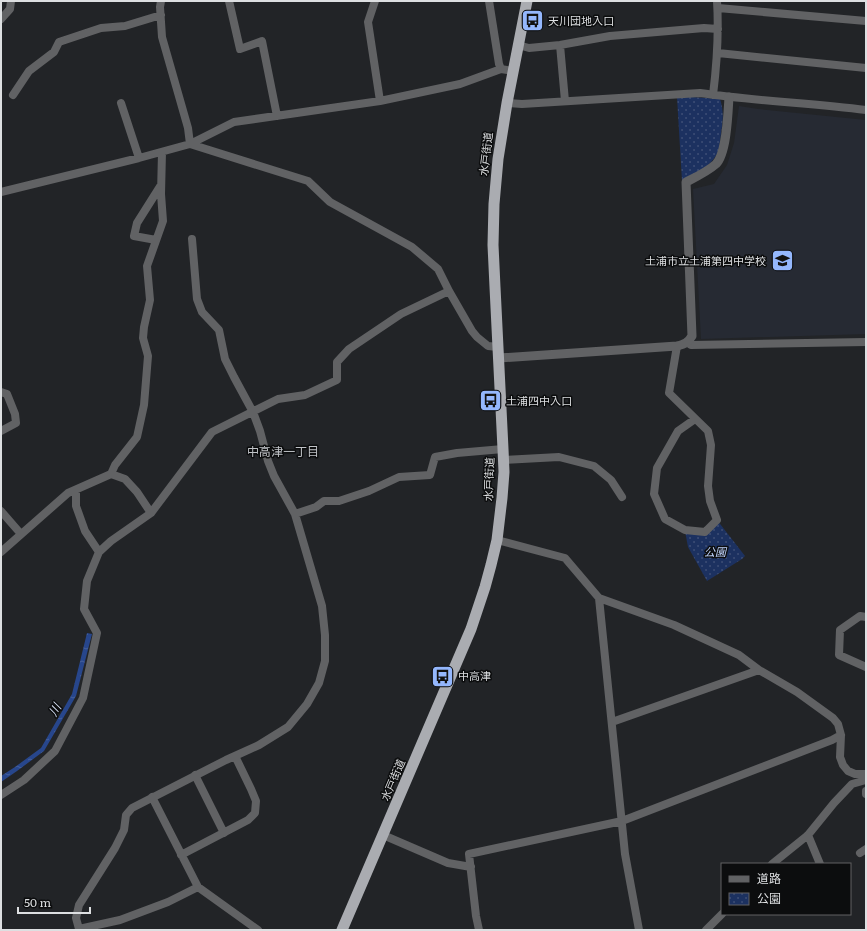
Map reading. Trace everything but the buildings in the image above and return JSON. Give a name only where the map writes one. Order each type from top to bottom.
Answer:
[{"type":"highway","name":"水戸街道","points":[[342,930],[471,629],[486,587],[497,540],[502,498],[503,455],[493,245],[494,204],[498,159],[507,103],[527,1]]},
{"type":"street","points":[[1,19],[10,10],[11,1]]},
{"type":"street","points":[[162,1],[160,7],[162,37],[188,128],[190,144]]},
{"type":"street","points":[[229,1],[240,49],[262,41],[277,116]]},
{"type":"street","points":[[375,1],[368,22],[380,101]]},
{"type":"street","points":[[489,1],[501,69]]},
{"type":"street","points":[[713,95],[718,53],[717,4],[866,21]]},
{"type":"street","points":[[13,95],[29,71],[54,52],[59,42],[101,28],[125,26],[161,15]]},
{"type":"street","points":[[518,45],[529,48],[560,45],[610,36],[704,28],[718,29]]},
{"type":"street","points":[[560,45],[565,101]]},
{"type":"street","points":[[718,53],[866,68]]},
{"type":"street","points":[[1,192],[190,144],[234,122],[380,101],[460,84],[501,69],[513,71]]},
{"type":"street","points":[[507,103],[522,104],[700,93],[866,110]]},
{"type":"street","points":[[190,144],[308,181],[330,202],[412,247],[438,269],[472,331],[488,346],[498,352],[677,346],[684,344],[692,336],[686,182],[717,163],[724,144],[729,97]]},
{"type":"street","points":[[121,103],[139,158]]},
{"type":"street","points":[[111,474],[114,465],[137,437],[144,405],[148,356],[143,338],[150,300],[147,266],[163,221],[162,152]]},
{"type":"street","points":[[156,240],[134,236],[137,223],[162,184]]},
{"type":"street","points":[[192,239],[197,299],[202,312],[219,330],[225,359],[253,412],[274,476],[295,514],[322,606],[325,635],[325,661],[318,683],[307,704],[288,727],[259,745],[195,775],[132,808],[126,816],[124,830],[115,848],[79,905],[76,918],[79,930],[120,920],[168,902],[198,887]]},
{"type":"street","points":[[1,795],[24,780],[55,751],[83,698],[97,633],[84,609],[87,581],[99,552],[151,513],[212,432],[278,400],[306,395],[337,380],[337,362],[349,349],[401,314],[449,291]]},
{"type":"street","points":[[687,342],[691,346],[866,342]]},
{"type":"street","points":[[677,346],[669,393],[708,431],[711,445],[708,486],[710,501],[717,520],[705,532],[685,530],[665,519],[654,494],[657,468],[678,431],[695,419]]},
{"type":"street","points":[[1,392],[7,394],[15,414],[16,423],[1,431]]},
{"type":"street","points":[[295,514],[316,507],[324,501],[339,501],[369,491],[399,477],[430,475],[435,457],[457,453],[559,457],[594,466],[611,480],[622,497]]},
{"type":"street","points":[[1,552],[68,493],[111,474],[125,479],[137,492],[151,513]]},
{"type":"street","points":[[76,490],[76,506],[85,531],[99,552]]},
{"type":"street","points":[[1,511],[21,534]]},
{"type":"street","points":[[497,540],[564,558],[599,598],[674,625],[740,655],[759,670],[796,692],[832,718],[838,724],[841,734],[840,757],[843,765],[848,771],[855,774],[866,774]]},
{"type":"street","points":[[599,598],[625,854],[639,930]]},
{"type":"street","points":[[866,617],[860,616],[840,630],[838,656],[866,667]]},
{"type":"street","points":[[612,722],[759,670]]},
{"type":"street","points":[[479,930],[469,854],[622,821],[832,740],[841,734]]},
{"type":"street","points":[[181,855],[248,820],[255,813],[256,801],[235,756]]},
{"type":"street","points":[[195,775],[224,833]]},
{"type":"street","points":[[773,863],[808,835],[834,803],[852,784],[866,780]]},
{"type":"street","points":[[152,797],[198,887],[258,930]]},
{"type":"street","points":[[383,835],[448,863],[470,868]]},
{"type":"street","points":[[808,835],[820,863]]},
{"type":"street","points":[[706,930],[721,915]]},
{"type":"shaded area","name":"土浦市立土浦第四中学校","points":[[739,106],[866,120],[866,334],[701,339],[693,189],[714,184],[727,165],[734,143]]},
{"type":"green space","points":[[677,97],[720,99],[723,112],[720,144],[717,154],[706,167],[682,181]]},
{"type":"green space","name":"公園","points":[[717,520],[745,556],[707,581],[688,547],[685,531],[705,533]]},
{"type":"water","points":[[87,633],[92,634],[76,696],[44,751],[1,782],[1,776],[41,748],[72,694]]},
{"type":"place","name":"天川団地入口","points":[[533,21]]},
{"type":"place","name":"土浦市立土浦第四中学校","points":[[782,261]]},
{"type":"place","name":"土浦四中入口","points":[[491,401]]},
{"type":"place","name":"中高津","points":[[443,676]]},
{"type":"district","name":"中高津一丁目","points":[[283,452]]},
{"type":"water label","name":"川","points":[[55,710]]}]
